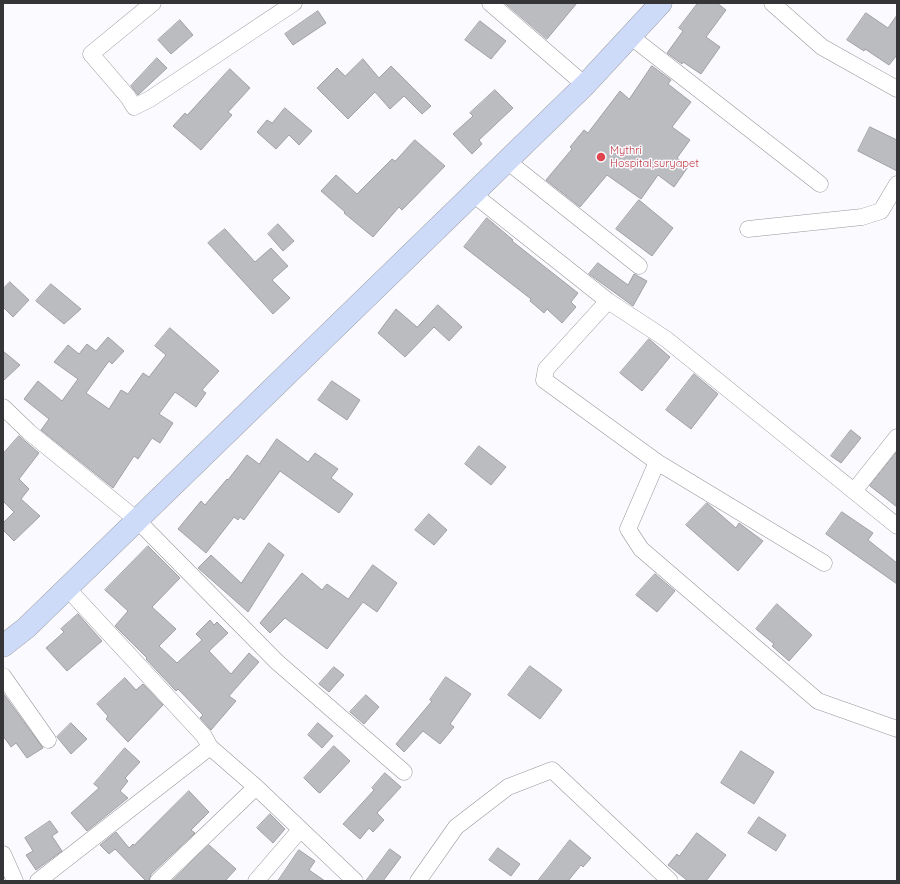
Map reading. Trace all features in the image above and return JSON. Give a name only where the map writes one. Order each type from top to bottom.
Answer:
[{"type":"main road","points":[[3,646],[26,628],[585,86],[660,3]]},
{"type":"street","points":[[154,3],[91,54],[128,97],[134,107],[150,99],[294,3]]},
{"type":"street","points":[[490,3],[585,86]]},
{"type":"street","points":[[772,3],[822,46],[897,89]]},
{"type":"street","points":[[630,36],[820,184]]},
{"type":"street","points":[[507,161],[639,266]]},
{"type":"street","points":[[748,229],[862,216],[881,211],[897,184]]},
{"type":"street","points":[[473,194],[608,301],[666,339],[897,526]]},
{"type":"street","points":[[608,301],[546,369],[544,380],[656,462],[824,563]]},
{"type":"street","points":[[3,407],[29,432],[136,520],[277,662],[404,772]]},
{"type":"street","points":[[854,491],[897,437]]},
{"type":"street","points":[[656,462],[628,529],[641,549],[818,701],[897,729]]},
{"type":"street","points":[[67,588],[204,736],[210,747],[355,881]]},
{"type":"street","points":[[3,676],[48,740]]},
{"type":"street","points":[[38,881],[210,747]]},
{"type":"street","points":[[418,881],[456,827],[508,787],[552,770],[670,881]]},
{"type":"street","points":[[158,881],[256,788]]},
{"type":"street","points":[[256,881],[300,830]]},
{"type":"street","points":[[3,854],[15,881]]},
{"type":"building","points":[[505,3],[577,3],[547,39]]},
{"type":"building","points":[[698,3],[717,3],[726,10],[706,37],[720,47],[701,74],[683,62],[682,64],[667,53],[683,31],[679,28]]},
{"type":"building","points":[[318,11],[326,23],[293,45],[285,34]]},
{"type":"building","points":[[866,13],[888,28],[897,15],[897,55],[889,65],[865,49],[864,51],[847,40]]},
{"type":"building","points":[[180,20],[193,35],[171,54],[158,40]]},
{"type":"building","points":[[480,21],[506,41],[491,59],[465,40]]},
{"type":"building","points":[[157,58],[167,68],[138,95],[131,86]]},
{"type":"building","points":[[363,59],[379,78],[391,66],[431,106],[422,114],[404,96],[390,109],[375,92],[348,119],[317,88],[337,68],[345,76]]},
{"type":"building","points":[[652,66],[671,80],[668,84],[691,102],[672,127],[690,140],[677,158],[688,167],[674,187],[658,175],[641,199],[607,175],[580,207],[546,180],[572,149],[570,147],[584,130],[588,133],[620,91],[629,99]]},
{"type":"building","points":[[230,69],[250,88],[228,112],[232,115],[201,150],[173,126],[185,113],[187,115]]},
{"type":"building","points":[[495,90],[513,108],[479,140],[482,144],[472,154],[453,134],[473,116],[470,113]]},
{"type":"building","points":[[285,108],[312,131],[299,145],[289,135],[276,149],[257,132],[267,120],[272,123]]},
{"type":"building","points":[[870,127],[897,140],[897,171],[858,151]]},
{"type":"building","points":[[415,140],[445,166],[402,210],[399,207],[373,237],[344,213],[345,212],[321,191],[336,175],[357,194],[392,159],[395,161]]},
{"type":"building","points":[[639,200],[673,228],[652,256],[616,229]]},
{"type":"building","points":[[487,218],[513,240],[512,241],[578,293],[571,302],[576,307],[562,323],[547,309],[544,313],[530,301],[531,299],[464,247]]},
{"type":"building","points":[[278,224],[294,241],[283,251],[268,234]]},
{"type":"building","points":[[225,229],[255,262],[271,248],[288,266],[272,280],[290,298],[273,314],[208,243]]},
{"type":"building","points":[[598,263],[628,285],[634,274],[647,281],[633,306],[589,274]]},
{"type":"building","points":[[10,282],[29,300],[13,317],[3,307],[3,289]]},
{"type":"building","points":[[51,284],[81,309],[64,324],[36,301]]},
{"type":"building","points":[[438,305],[462,327],[449,341],[434,327],[405,357],[378,333],[396,309],[417,327]]},
{"type":"building","points":[[170,328],[219,371],[202,390],[206,393],[196,407],[175,392],[159,414],[173,423],[160,443],[152,438],[138,459],[134,456],[113,488],[41,430],[49,419],[24,399],[38,381],[62,401],[78,379],[54,362],[68,345],[79,354],[87,344],[96,351],[108,337],[124,351],[112,364],[109,361],[86,393],[109,409],[121,390],[128,394],[143,373],[149,377],[166,355],[155,346]]},
{"type":"building","points":[[649,339],[670,357],[642,391],[620,373]]},
{"type":"building","points":[[3,351],[20,365],[3,381]]},
{"type":"building","points":[[694,374],[718,394],[691,429],[666,410]]},
{"type":"building","points":[[332,381],[360,400],[347,420],[318,400]]},
{"type":"building","points":[[851,430],[861,438],[841,463],[831,456]]},
{"type":"building","points":[[19,436],[39,453],[19,479],[29,489],[21,499],[40,516],[14,541],[3,530],[3,523],[14,512],[3,501],[3,454]]},
{"type":"building","points":[[277,439],[308,462],[315,453],[338,469],[331,478],[353,494],[339,513],[280,471],[244,520],[240,517],[238,520],[234,517],[206,553],[178,529],[201,501],[205,505],[227,479],[228,480],[247,455],[259,464]]},
{"type":"building","points":[[479,446],[506,467],[491,485],[465,464]]},
{"type":"building","points":[[897,452],[897,507],[870,486]]},
{"type":"building","points":[[707,503],[736,528],[739,523],[763,541],[738,571],[686,525]]},
{"type":"building","points":[[842,512],[873,533],[868,540],[897,563],[897,584],[826,534]]},
{"type":"building","points":[[429,514],[447,530],[434,545],[415,530]]},
{"type":"building","points":[[269,543],[284,555],[248,612],[198,568],[211,555],[241,583]]},
{"type":"building","points":[[148,546],[180,578],[152,607],[176,629],[159,646],[177,663],[202,640],[196,634],[210,620],[214,625],[217,622],[228,633],[209,651],[231,674],[249,653],[259,662],[229,696],[236,701],[211,730],[200,718],[203,715],[178,689],[176,691],[146,659],[147,658],[115,626],[128,611],[105,590]]},
{"type":"building","points":[[373,565],[397,583],[377,612],[363,602],[327,649],[285,618],[270,633],[260,623],[302,573],[322,590],[327,584],[348,599]]},
{"type":"building","points":[[655,574],[675,591],[657,612],[636,595]]},
{"type":"building","points":[[777,604],[812,635],[789,661],[772,646],[774,644],[756,629]]},
{"type":"building","points":[[78,614],[102,641],[67,671],[46,648],[64,632],[61,629]]},
{"type":"building","points":[[530,666],[562,690],[540,719],[508,695]]},
{"type":"building","points":[[334,667],[344,675],[329,692],[319,684]]},
{"type":"building","points":[[446,677],[471,694],[450,724],[454,727],[440,744],[423,731],[404,752],[396,744],[432,701],[430,700]]},
{"type":"building","points":[[125,678],[136,690],[143,684],[163,705],[128,742],[106,719],[108,716],[97,704]]},
{"type":"building","points":[[3,693],[43,748],[27,758],[16,743],[11,747],[3,736]]},
{"type":"building","points":[[366,695],[379,707],[364,724],[350,712]]},
{"type":"building","points":[[71,723],[87,739],[71,754],[57,737]]},
{"type":"building","points":[[318,723],[333,736],[322,748],[308,735]]},
{"type":"building","points":[[334,746],[350,761],[320,793],[304,778]]},
{"type":"building","points":[[125,748],[140,762],[125,778],[128,781],[120,791],[128,798],[87,831],[71,813],[99,788],[94,784]]},
{"type":"building","points":[[741,751],[774,772],[754,804],[721,783]]},
{"type":"building","points":[[385,773],[401,787],[377,813],[384,820],[373,832],[369,828],[360,839],[343,824],[374,790],[372,788]]},
{"type":"building","points":[[189,791],[209,812],[191,830],[195,833],[151,874],[149,881],[146,881],[115,849],[109,854],[100,845],[116,832],[129,848],[133,844],[134,845]]},
{"type":"building","points":[[270,814],[285,829],[273,843],[257,828]]},
{"type":"building","points":[[759,817],[786,835],[776,851],[748,833]]},
{"type":"building","points":[[50,821],[58,832],[52,836],[62,851],[36,870],[26,855],[33,851],[25,838]]},
{"type":"building","points":[[697,833],[726,855],[706,881],[688,881],[668,865],[677,854],[679,856]]},
{"type":"building","points":[[570,840],[591,858],[583,867],[581,865],[568,881],[538,881]]},
{"type":"building","points":[[209,845],[236,869],[225,881],[172,881]]},
{"type":"building","points":[[498,848],[520,864],[511,876],[489,860]]},
{"type":"building","points":[[390,849],[401,857],[383,881],[366,881]]},
{"type":"building","points":[[299,850],[315,861],[309,870],[325,881],[278,881]]},
{"type":"place","name":"Mythri Hospital,suryapet","points":[[601,157]]}]
